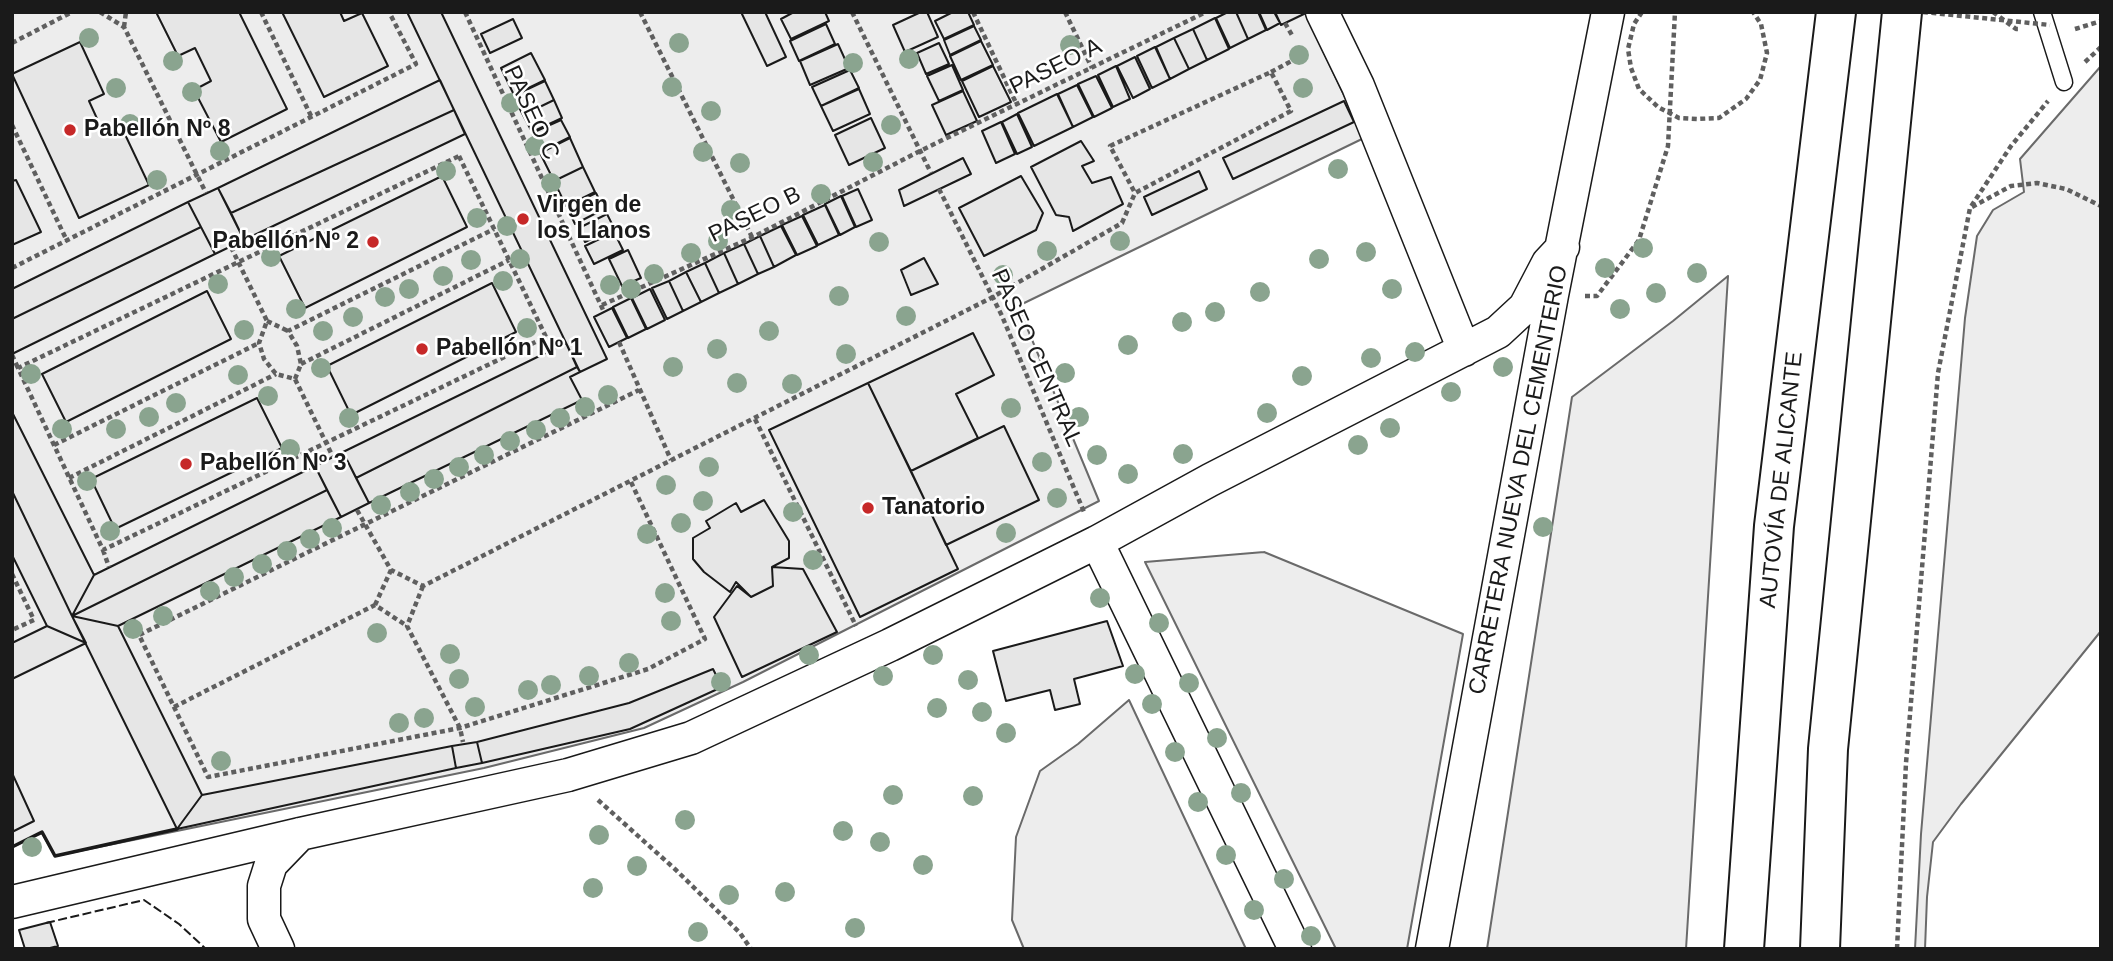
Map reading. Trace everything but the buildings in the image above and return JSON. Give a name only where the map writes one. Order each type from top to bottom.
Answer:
[{"type":"highway","name":"AUTOVÍA DE ALICANTE","points":[[1744,949],[1774,526],[1836,12]]},
{"type":"highway","points":[[1821,949],[1828,749],[1902,12]]},
{"type":"street","points":[[1322,12],[1358,86],[1464,350]]},
{"type":"street","name":"CARRETERA NUEVA DEL CEMENTERIO","points":[[1432,949],[1552,295],[1608,12]]},
{"type":"street","points":[[12,902],[300,834],[568,775],[691,738],[872,654],[1097,542],[1210,480],[1498,332],[1525,307],[1548,263],[1563,247]]},
{"type":"street","points":[[1097,542],[1295,949]]},
{"type":"street","points":[[278,949],[264,919],[264,886],[271,864],[300,834]]},
{"type":"lane","points":[[2046,19],[2064,82]]},
{"type":"path","points":[[12,43],[72,12]]},
{"type":"path","points":[[100,12],[124,27],[206,193]]},
{"type":"path","points":[[124,27],[126,12]]},
{"type":"path","points":[[261,12],[312,118]]},
{"type":"path","points":[[12,268],[416,64],[389,12]]},
{"type":"path","name":"PASEO C","points":[[465,12],[604,312]]},
{"type":"path","points":[[640,12],[752,237]]},
{"type":"path","points":[[852,12],[931,173]]},
{"type":"path","points":[[973,12],[1017,105]]},
{"type":"path","points":[[1065,12],[1092,68]]},
{"type":"path","name":"PASEO A","points":[[920,151],[1206,12]]},
{"type":"path","points":[[1642,12],[1634,24],[1628,49],[1631,68],[1639,89],[1658,107],[1679,118],[1697,120],[1719,118],[1746,99],[1760,80],[1767,53],[1761,24],[1753,12]]},
{"type":"path","points":[[1552,295],[1597,296],[1639,240],[1668,146],[1675,12]]},
{"type":"path","points":[[1923,12],[2046,19]]},
{"type":"path","points":[[1135,193],[1110,146],[1299,57],[1300,51],[1285,23]]},
{"type":"path","points":[[1897,949],[1906,763],[1938,373],[1970,208],[2011,146],[2064,82],[2101,47]]},
{"type":"path","points":[[407,625],[423,586],[991,298],[1122,223],[1135,193],[1291,111],[1270,72]]},
{"type":"path","points":[[12,125],[67,241]]},
{"type":"path","name":"PASEO B","points":[[602,305],[752,237],[920,151]]},
{"type":"path","points":[[18,368],[458,156],[546,337],[103,550]]},
{"type":"path","points":[[1970,208],[2011,186],[2038,183],[2066,189],[2101,206]]},
{"type":"path","name":"PASEO CENTRAL","points":[[939,189],[1007,328],[1097,542]]},
{"type":"path","points":[[288,331],[494,229]]},
{"type":"path","points":[[231,247],[267,321],[288,331],[297,345],[301,364],[295,379],[333,457]]},
{"type":"path","points":[[301,364],[509,260]]},
{"type":"path","points":[[267,321],[259,343],[264,359],[276,374],[295,379]]},
{"type":"path","points":[[619,342],[671,460]]},
{"type":"path","points":[[54,445],[259,343]]},
{"type":"path","points":[[12,355],[109,567]]},
{"type":"path","points":[[69,478],[276,374]]},
{"type":"path","points":[[139,635],[639,390]]},
{"type":"path","points":[[755,419],[851,617],[872,654]]},
{"type":"path","points":[[133,619],[208,777],[460,728],[648,669],[705,639],[631,482]]},
{"type":"path","points":[[357,510],[391,569],[423,586]]},
{"type":"path","points":[[174,707],[375,605],[391,569]]},
{"type":"path","points":[[12,574],[34,620],[12,630]]},
{"type":"path","points":[[375,605],[407,625],[460,728],[463,742]]},
{"type":"path","points":[[568,775],[624,821],[676,870],[740,933],[751,949]]},
{"type":"shaded area","points":[[12,12],[1305,12],[1364,138],[1018,306],[1099,501],[743,682],[644,728],[484,768],[55,856],[42,833],[12,847]]},
{"type":"shaded area","points":[[2101,66],[2101,631],[1933,842],[1925,949],[1915,949],[1921,834],[1965,318],[1977,236],[1993,210],[2024,192],[2020,159]]},
{"type":"shaded area","points":[[1728,276],[1686,949],[1487,949],[1572,397]]},
{"type":"shaded area","points":[[1264,552],[1463,634],[1407,949],[1336,949],[1145,562]]},
{"type":"shaded area","points":[[1129,700],[1246,949],[1024,949],[1012,920],[1016,837],[1040,771],[1078,744]]},
{"type":"fence","points":[[46,923],[144,900],[179,924],[206,949]]},
{"type":"wall","points":[[12,847],[42,832],[55,856],[177,829]]},
{"type":"place","name":"Pabellón Nº 8","points":[[70,130]]},
{"type":"place","name":"Virgen de los Llanos","points":[[523,219]]},
{"type":"place","name":"Pabellón Nº 2","points":[[373,242]]},
{"type":"place","name":"Pabellón Nº 1","points":[[422,349]]},
{"type":"place","name":"Pabellón Nº 3","points":[[186,464]]},
{"type":"place","name":"Tanatorio","points":[[868,508]]}]
